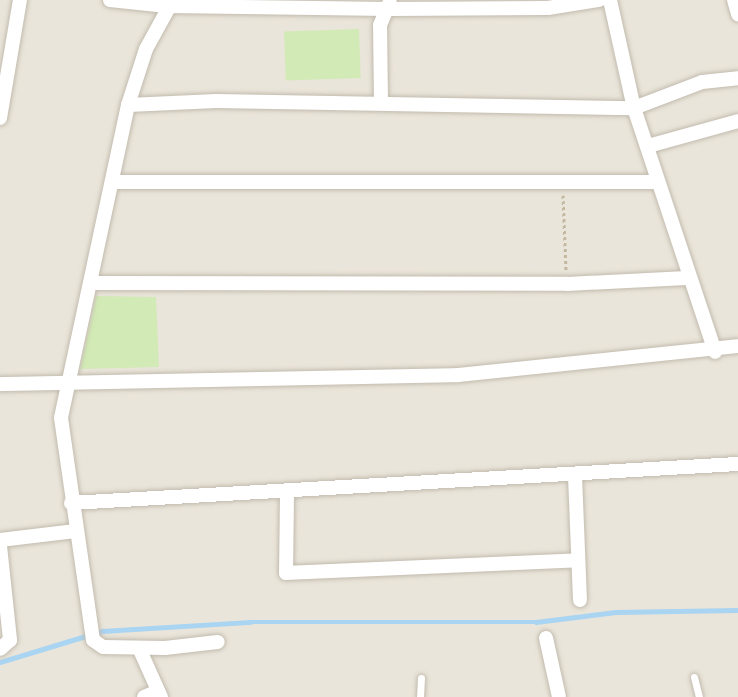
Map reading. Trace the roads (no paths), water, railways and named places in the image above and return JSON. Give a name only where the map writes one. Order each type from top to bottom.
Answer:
[{"type":"street","points":[[0,118],[20,0]]},
{"type":"street","points":[[110,0],[170,3],[390,4],[548,8],[599,0]]},
{"type":"street","points":[[609,0],[634,108],[648,146],[687,278],[715,352]]},
{"type":"street","points":[[734,0],[738,14]]},
{"type":"street","points":[[170,3],[128,105],[116,182],[65,381],[61,418],[75,531],[93,640],[103,647],[139,648],[218,642]]},
{"type":"street","points":[[381,103],[380,25],[390,4]]},
{"type":"street","points":[[128,105],[381,103],[634,108],[702,82],[738,78]]},
{"type":"street","points":[[648,146],[738,121]]},
{"type":"street","points":[[116,182],[657,182]]},
{"type":"street","points":[[91,283],[567,284],[687,278]]},
{"type":"street","points":[[0,384],[458,375],[715,352],[738,346]]},
{"type":"street","points":[[71,503],[287,494],[738,464]]},
{"type":"street","points":[[575,476],[580,600]]},
{"type":"street","points":[[287,494],[286,573],[578,560]]},
{"type":"street","points":[[0,540],[75,531]]},
{"type":"street","points":[[0,546],[10,640],[0,649]]},
{"type":"street","points":[[546,638],[560,697]]},
{"type":"street","points":[[139,648],[159,694],[144,697]]},
{"type":"lane","points":[[420,697],[422,678]]},
{"type":"lane","points":[[694,678],[699,697]]},
{"type":"waterway","points":[[0,662],[102,631],[251,622],[536,622],[615,612],[738,610]]}]
